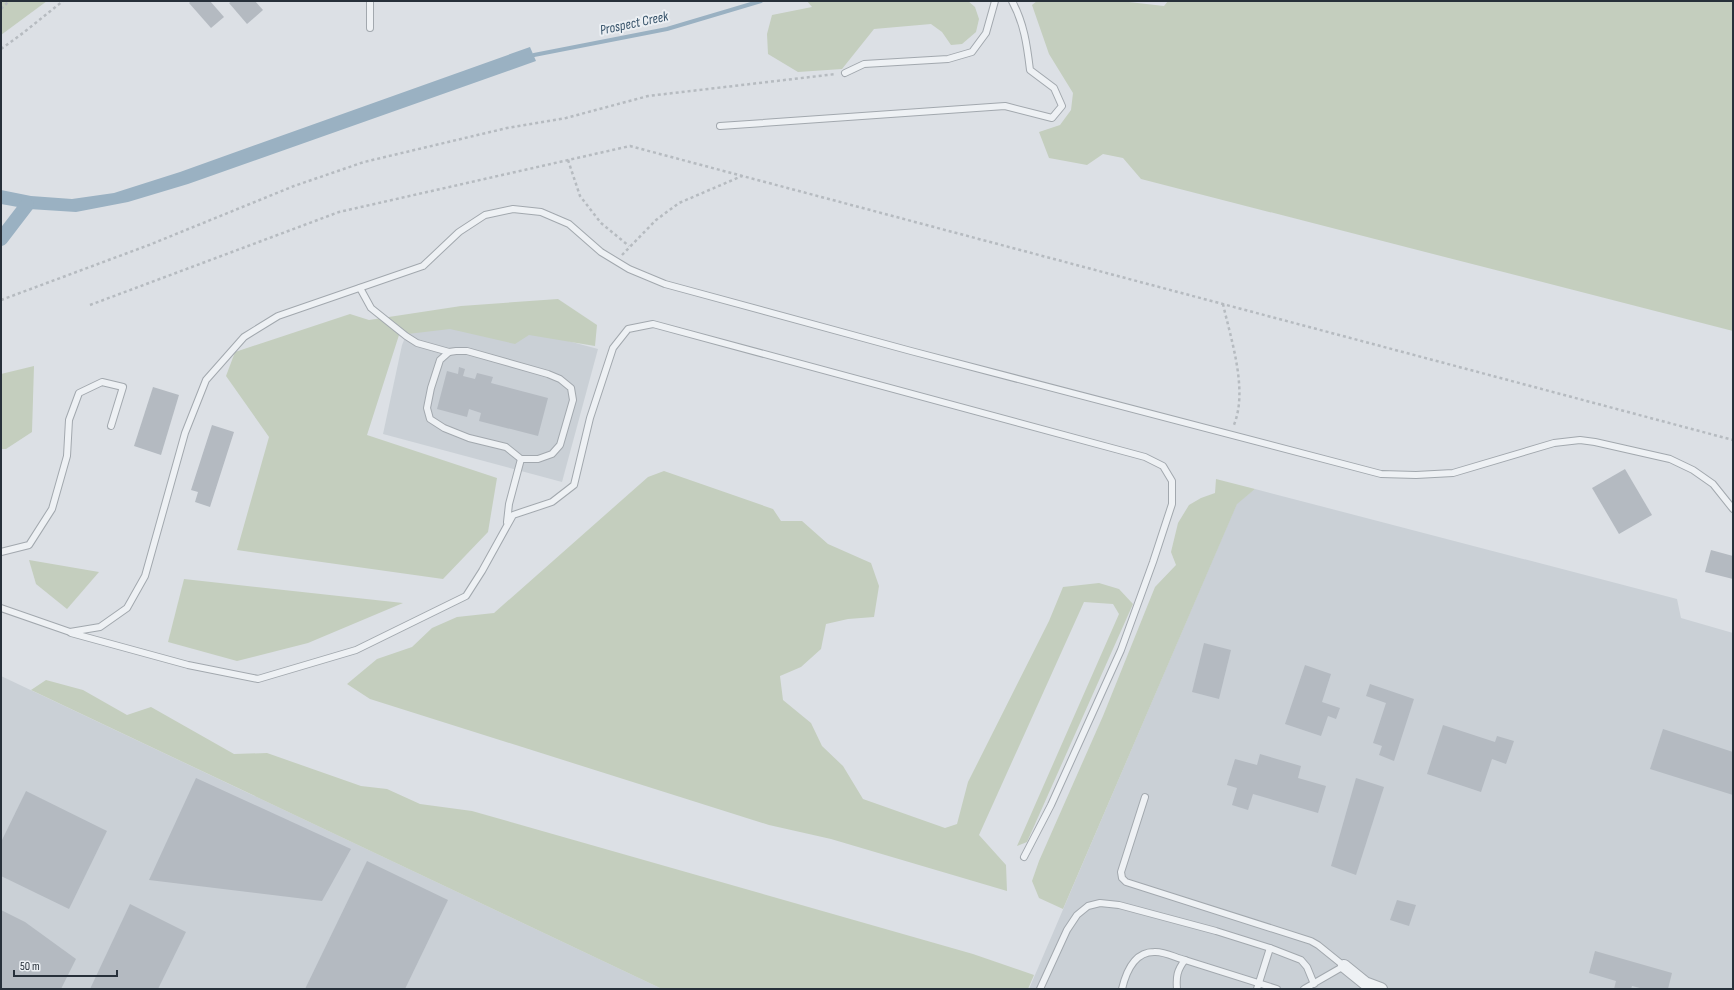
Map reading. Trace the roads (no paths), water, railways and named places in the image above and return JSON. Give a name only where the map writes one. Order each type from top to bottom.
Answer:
[{"type":"street","points":[[1344,966],[1365,983],[1381,989]]},
{"type":"lane","points":[[370,1],[370,28]]},
{"type":"lane","points":[[845,73],[864,64],[948,59],[972,52],[986,33],[996,1]]},
{"type":"lane","points":[[720,126],[1005,106],[1052,118],[1062,106],[1054,88],[1030,70],[1027,41],[1020,15],[1012,1]]},
{"type":"lane","points":[[70,632],[100,627],[126,608],[145,576],[185,433],[206,380],[244,337],[278,316],[423,266],[459,232],[485,215],[513,209],[542,212],[569,224],[601,252],[616,262],[665,284],[903,349],[1381,474],[1416,475],[1453,473],[1554,444],[1580,440],[1670,459],[1693,470],[1713,484],[1733,509]]},
{"type":"lane","points":[[360,288],[371,308],[417,343],[449,352],[467,351],[548,374],[560,379],[571,388],[573,400],[560,445],[552,454],[538,459],[521,459],[506,447],[469,438],[444,428],[430,420],[427,408],[431,388],[440,360],[449,352]]},
{"type":"lane","points":[[1,608],[70,632],[188,665],[258,679],[356,650],[466,596],[513,515],[552,502],[574,485],[590,418],[613,348],[628,329],[653,324],[1145,457],[1163,466],[1172,481],[1172,504],[1154,562],[1121,650],[1050,805],[1024,857]]},
{"type":"lane","points":[[1,552],[29,545],[52,510],[67,456],[69,420],[80,393],[102,382],[123,387],[111,426]]},
{"type":"lane","points":[[507,526],[509,504],[521,459]]},
{"type":"lane","points":[[1144,797],[1122,872],[1122,878],[1126,882],[1311,941],[1344,966],[1304,989]]},
{"type":"lane","points":[[1040,989],[1067,930],[1077,915],[1088,906],[1100,903],[1119,905],[1216,931],[1270,948],[1301,960],[1307,967],[1314,984]]},
{"type":"lane","points":[[1258,986],[1270,948]]},
{"type":"lane","points":[[1122,989],[1126,972],[1135,959],[1145,954],[1155,952],[1185,960],[1258,986],[1277,989]]},
{"type":"lane","points":[[1177,989],[1176,977],[1179,968],[1185,960]]},
{"type":"water","points":[[530,47],[536,61],[188,184],[128,202],[76,212],[29,209],[1,204],[1,190],[31,196],[72,199],[114,193],[180,172]]},
{"type":"waterway","name":"Prospect Creek","points":[[534,55],[667,29],[761,1]]},
{"type":"waterway","points":[[1,239],[27,205]]}]
